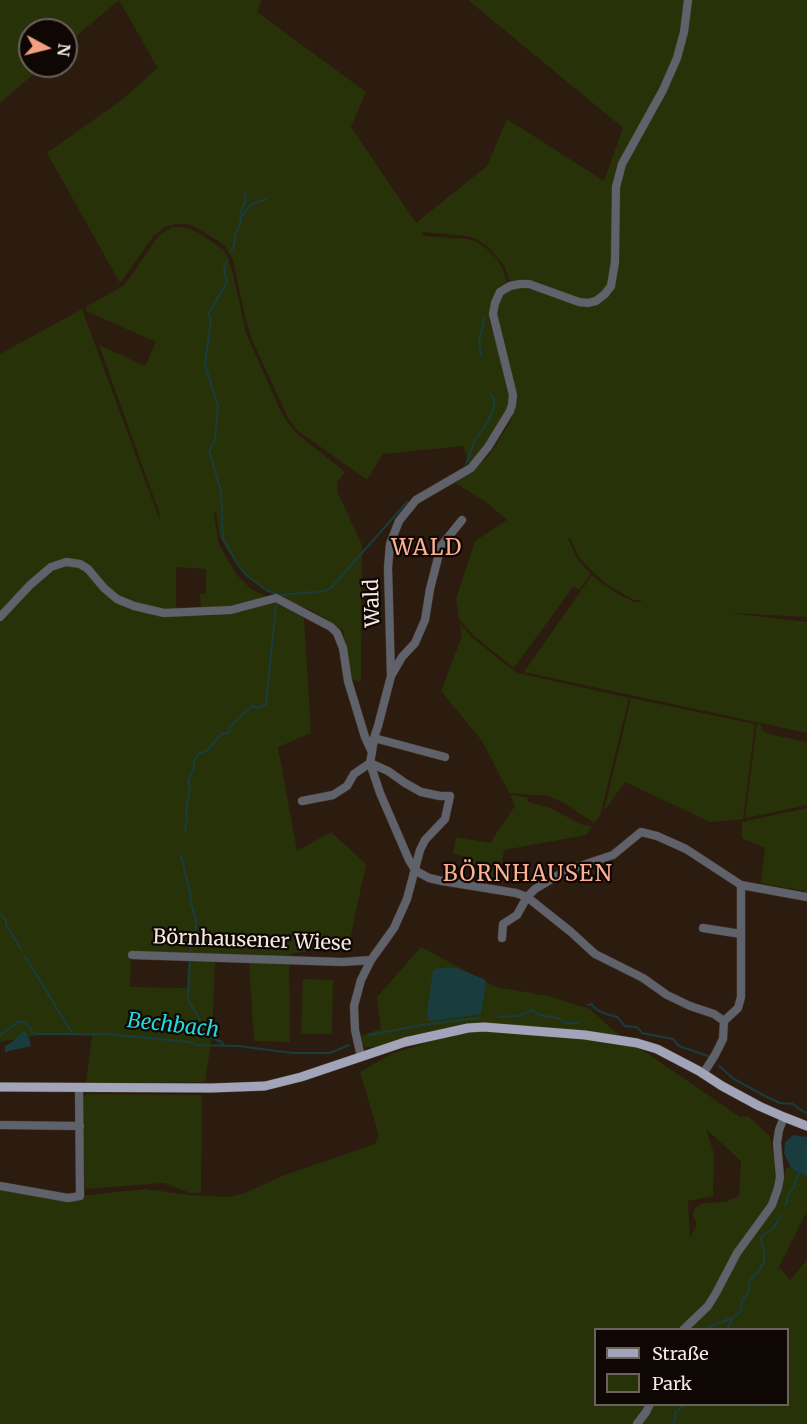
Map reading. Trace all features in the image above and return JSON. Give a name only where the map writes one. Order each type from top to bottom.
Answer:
[{"type":"main road","points":[[0,1087],[265,1086],[301,1077],[415,1040],[468,1028],[484,1027],[585,1035],[637,1043],[657,1049],[738,1095],[807,1126]]},
{"type":"street","name":"Wald","points":[[392,676],[388,568],[390,544],[399,521],[416,500],[471,468],[489,447],[507,418],[513,394],[493,314],[500,292],[510,286],[520,284],[588,303],[596,301],[611,286],[615,262],[616,187],[622,164],[663,90],[676,58],[684,32],[688,0]]},
{"type":"street","points":[[462,520],[441,546],[425,620],[415,643],[402,657],[392,676],[374,738],[370,763],[380,793],[409,860],[416,871],[429,878],[516,892],[527,897],[595,954],[643,978],[667,995],[714,1014],[724,1021]]},
{"type":"street","points":[[0,617],[30,585],[51,567],[66,562],[80,564],[88,569],[117,599],[134,606],[164,613],[231,610],[276,598],[331,627],[337,633],[343,648],[348,681],[365,737],[372,752]]},
{"type":"street","points":[[374,738],[445,757]]},
{"type":"street","points":[[302,801],[333,795],[347,786],[354,774],[370,763]]},
{"type":"street","points":[[361,1058],[355,1030],[354,1006],[361,980],[371,960],[394,928],[416,871],[420,850],[425,840],[445,819],[450,796],[421,792],[388,771],[370,763]]},
{"type":"street","points":[[502,938],[503,924],[517,915],[527,897],[536,889],[565,871],[613,855],[641,832],[657,836],[686,849],[741,885],[807,897]]},
{"type":"street","points":[[701,1072],[715,1055],[723,1039],[724,1021],[738,1008],[741,997],[741,885]]},
{"type":"street","points":[[703,928],[741,934]]},
{"type":"street","name":"Börnhausener Wiese","points":[[132,954],[343,962],[371,960]]},
{"type":"street","points":[[0,1186],[68,1198],[80,1196],[79,1087]]},
{"type":"street","points":[[684,1328],[708,1306],[737,1253],[772,1205],[780,1177],[777,1143],[784,1117]]},
{"type":"street","points":[[0,1125],[80,1126]]},
{"type":"street","points":[[637,1424],[649,1406]]},
{"type":"green space","points":[[0,0],[119,0],[78,35],[78,18],[18,18],[18,78],[29,78],[0,103]]},
{"type":"green space","points":[[119,0],[262,0],[257,12],[366,92],[351,127],[416,223],[487,166],[507,119],[604,181],[623,128],[468,0],[807,0],[807,617],[729,613],[807,622],[807,733],[524,672],[592,575],[618,594],[634,602],[642,602],[609,586],[592,571],[578,556],[570,537],[568,539],[578,560],[591,574],[580,589],[573,587],[514,668],[474,636],[459,619],[456,599],[475,541],[507,520],[486,502],[455,483],[488,457],[510,422],[518,401],[497,320],[498,303],[505,293],[512,289],[523,287],[554,298],[557,292],[526,281],[509,280],[505,267],[499,259],[488,247],[476,239],[468,236],[422,232],[424,236],[475,241],[498,260],[507,283],[497,292],[489,314],[504,368],[510,402],[507,414],[470,466],[463,446],[383,454],[367,480],[297,430],[288,418],[253,342],[245,317],[233,260],[225,246],[187,224],[165,227],[153,237],[120,283],[47,153],[123,99],[157,67]]},
{"type":"green space","points":[[172,227],[190,229],[224,250],[234,278],[246,333],[282,414],[295,432],[345,472],[337,482],[338,493],[362,545],[361,682],[353,680],[343,630],[317,613],[251,580],[220,537],[216,512],[214,514],[219,545],[237,575],[251,589],[270,598],[230,608],[201,610],[200,594],[206,594],[206,569],[176,567],[176,610],[163,611],[118,597],[89,567],[50,564],[0,615],[0,354],[82,309],[160,521],[159,512],[99,345],[145,366],[156,342],[86,311],[86,309],[87,306],[123,286],[159,235]]},
{"type":"green space","points":[[62,567],[84,570],[116,602],[140,612],[210,616],[235,613],[273,602],[304,618],[311,733],[278,747],[297,851],[331,832],[366,864],[349,945],[289,954],[290,1042],[254,1041],[249,962],[215,961],[212,1036],[205,1082],[86,1083],[92,1036],[42,1034],[0,1042],[0,622],[52,572]],"holes":[[[131,958],[188,960],[187,988],[130,987]]]},
{"type":"green space","points":[[460,624],[473,638],[518,673],[629,698],[600,816],[594,823],[562,802],[548,796],[509,793],[482,741],[441,691],[462,636]]},
{"type":"green space","points":[[631,698],[755,724],[743,819],[710,822],[625,782],[604,811]]},
{"type":"green space","points":[[757,724],[762,725],[761,729],[769,734],[807,742],[807,805],[745,818]]},
{"type":"green space","points":[[510,795],[527,797],[528,802],[550,808],[583,825],[592,826],[586,835],[504,850],[499,880],[469,881],[472,858],[453,854],[456,837],[490,843],[515,806]]},
{"type":"green space","points":[[807,808],[807,895],[805,891],[761,883],[765,848],[742,838],[742,822]]},
{"type":"green space","points":[[421,947],[496,987],[548,996],[590,1009],[612,1029],[740,1117],[748,1116],[770,1136],[775,1179],[768,1206],[701,1309],[680,1328],[594,1328],[594,1406],[647,1406],[635,1424],[0,1424],[0,1186],[80,1196],[145,1189],[228,1197],[243,1194],[282,1176],[375,1144],[379,1136],[360,1072],[391,1054],[426,1043],[425,1034],[379,1047],[365,1047],[359,1036],[381,1029],[377,997]],"holes":[[[706,1129],[741,1161],[739,1196],[725,1202],[702,1203],[696,1207],[692,1215],[697,1224],[690,1238],[688,1201],[713,1196],[714,1154]]]},
{"type":"green space","points":[[303,979],[333,980],[332,1034],[301,1034]]},
{"type":"green space","points":[[87,1094],[202,1095],[201,1193],[190,1193],[164,1183],[85,1189],[83,1097]]},
{"type":"green space","points":[[786,1168],[807,1176],[807,1211],[779,1267],[790,1280],[807,1260],[807,1424],[641,1424],[653,1406],[789,1406],[789,1328],[690,1328],[753,1235],[770,1215],[779,1201]]},
{"type":"water","points":[[456,968],[484,979],[486,983],[481,1014],[428,1020],[433,970]]},
{"type":"water","points":[[24,1030],[31,1046],[5,1052],[5,1046]]},
{"type":"water","points":[[793,1135],[807,1137],[807,1176],[791,1168],[784,1153],[785,1142]]},
{"type":"waterway","points":[[231,251],[246,200],[245,191]]},
{"type":"waterway","points":[[242,216],[252,204],[266,199]]},
{"type":"waterway","points":[[227,260],[224,269],[227,282],[208,315],[211,319],[205,365],[218,405],[215,440],[209,451],[221,491],[223,539],[238,565],[247,576],[266,590],[279,595],[325,591],[331,588],[407,502]]},
{"type":"waterway","points":[[481,356],[479,341],[485,316]]},
{"type":"waterway","points":[[466,464],[475,440],[487,423],[494,407],[491,395]]},
{"type":"waterway","points":[[185,832],[190,786],[188,782],[198,754],[207,751],[221,734],[228,733],[230,726],[252,706],[258,708],[266,704],[276,605]]},
{"type":"waterway","points":[[181,855],[196,921],[189,954]]},
{"type":"waterway","points":[[0,914],[6,920],[6,925],[21,949]]},
{"type":"waterway","points":[[25,956],[72,1033]]},
{"type":"waterway","points":[[190,960],[189,1001],[205,1029],[212,1038],[222,1042],[223,1045]]},
{"type":"waterway","name":"Bechbach","points":[[588,1005],[591,1004],[597,1010],[617,1017],[625,1026],[636,1027],[642,1033],[673,1039],[679,1046],[708,1056]]},
{"type":"waterway","name":"Bechbach","points":[[498,1017],[519,1016],[532,1010],[539,1015],[558,1018],[566,1023],[578,1023]]},
{"type":"waterway","name":"Bechbach","points":[[369,1035],[479,1018]]},
{"type":"waterway","name":"Bechbach","points":[[0,1035],[18,1022],[24,1022],[35,1034],[105,1034],[293,1053],[330,1053],[349,1045]]},
{"type":"waterway","name":"Bechbach","points":[[719,1066],[734,1079],[763,1095],[780,1103],[793,1104],[807,1113]]},
{"type":"waterway","points":[[785,1205],[800,1170]]},
{"type":"waterway","points":[[707,1328],[734,1317],[741,1311],[742,1300],[748,1293],[750,1280],[764,1262],[761,1239],[773,1229],[781,1215]]},
{"type":"waterway","points":[[728,1328],[732,1319]]},
{"type":"waterway","points":[[673,1424],[675,1413],[682,1406]]},
{"type":"district","name":"WALD","points":[[427,549]]},
{"type":"district","name":"BÖRNHAUSEN","points":[[528,875]]}]
